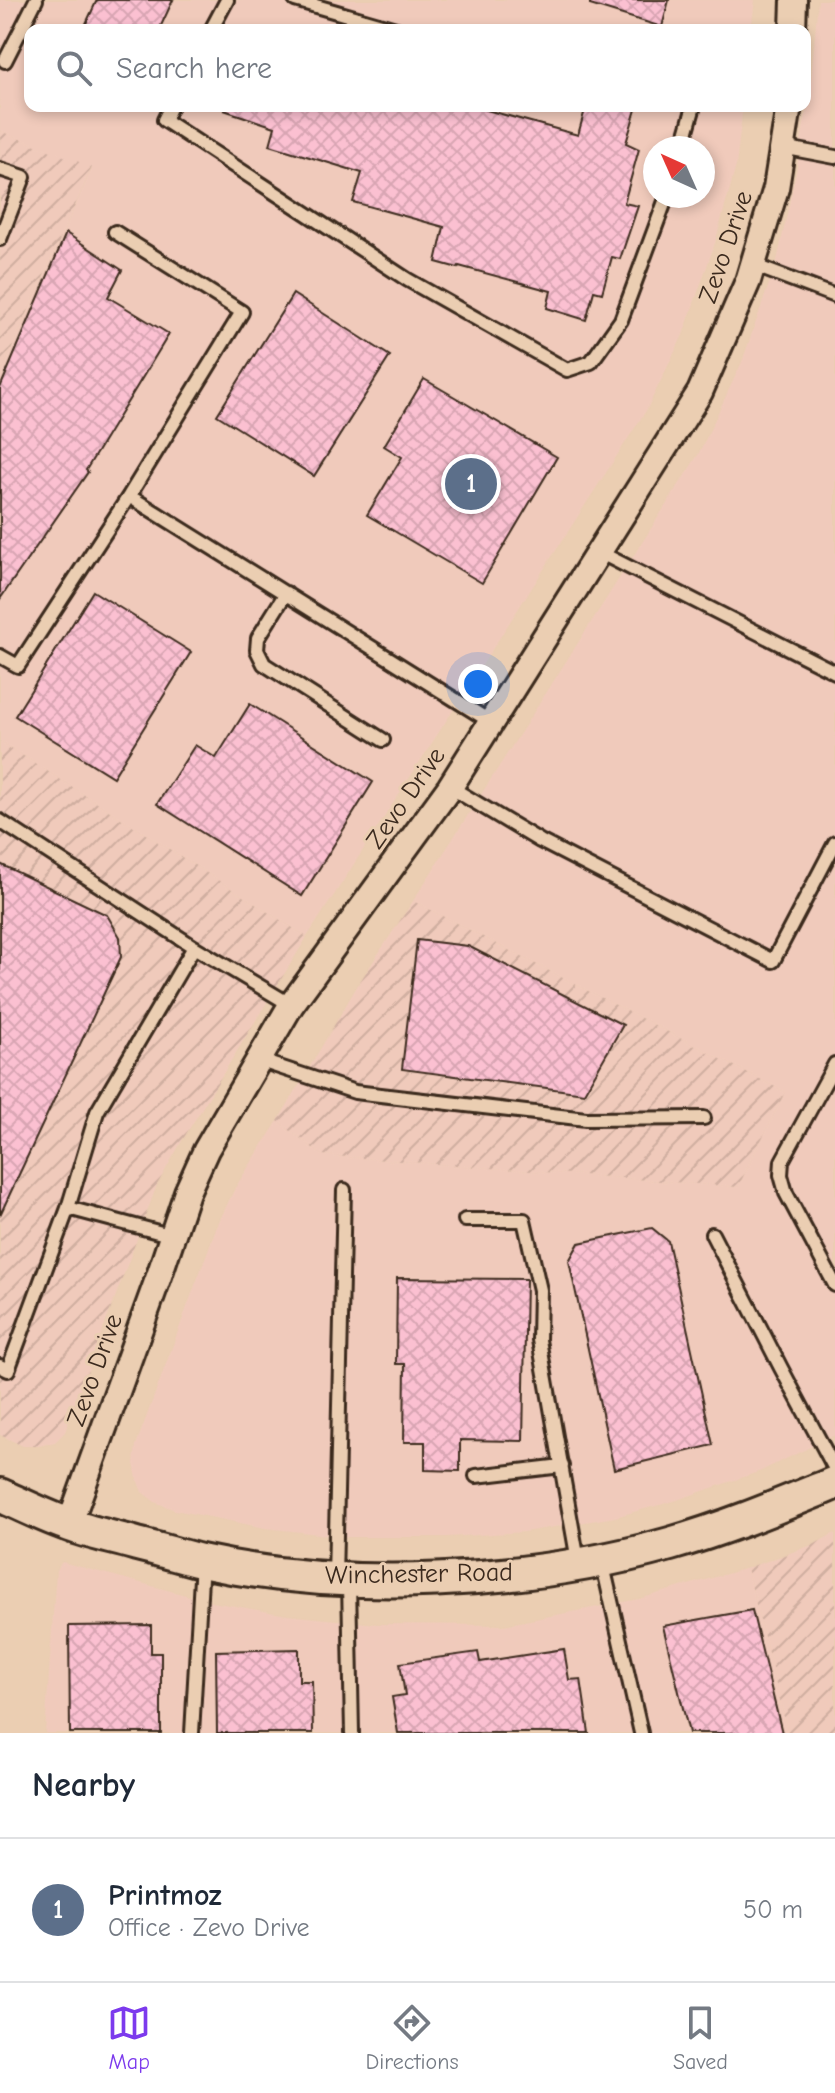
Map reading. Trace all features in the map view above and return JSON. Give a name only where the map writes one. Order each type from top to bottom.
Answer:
[{"type":"street","points":[[793,24],[794,0]]},
{"type":"street","name":"Zevo Drive","points":[[69,1525],[187,1192],[206,1150],[291,1005],[450,787],[700,392],[748,281],[776,188],[788,112]]},
{"type":"street","name":"Winchester Road","points":[[0,1495],[69,1525],[202,1561],[266,1572],[421,1580],[518,1573],[590,1562],[670,1544],[741,1522],[835,1483]]},
{"type":"lane","points":[[5,61],[36,0]]},
{"type":"lane","points":[[214,24],[227,0]]},
{"type":"lane","points":[[295,0],[378,24]]},
{"type":"lane","points":[[168,112],[164,120],[408,280],[567,370],[591,362],[621,320],[663,208]]},
{"type":"lane","points":[[685,136],[692,112]]},
{"type":"lane","points":[[782,147],[835,157]]},
{"type":"lane","points":[[0,169],[24,177],[0,239]]},
{"type":"lane","points":[[0,656],[18,666],[129,496],[242,312],[115,232]]},
{"type":"lane","points":[[753,265],[835,296]]},
{"type":"lane","points":[[129,496],[491,722]]},
{"type":"lane","points":[[599,552],[835,672]]},
{"type":"lane","points":[[286,593],[258,638],[257,650],[264,664],[383,740]]},
{"type":"lane","points":[[450,787],[540,841],[773,961],[835,843]]},
{"type":"lane","points":[[0,821],[194,947],[291,1005]]},
{"type":"lane","points":[[0,1366],[8,1370],[68,1208],[97,1112],[194,947]]},
{"type":"lane","points":[[258,1060],[355,1092],[586,1119],[704,1118]]},
{"type":"lane","points":[[835,1064],[782,1161],[781,1175],[786,1193],[835,1285]]},
{"type":"lane","points":[[344,1190],[342,1578],[352,1733]]},
{"type":"lane","points":[[68,1208],[173,1236]]},
{"type":"lane","points":[[465,1220],[524,1220],[540,1290],[539,1340],[562,1466],[641,1733]]},
{"type":"lane","points":[[712,1234],[835,1469]]},
{"type":"lane","points":[[476,1476],[562,1466]]},
{"type":"lane","points":[[192,1733],[202,1561]]},
{"type":"shaded area","points":[[0,0],[755,0],[752,24],[24,24],[24,112],[742,112],[736,166],[715,243],[683,335],[647,409],[307,937],[0,741],[0,375],[92,168],[0,131]]},
{"type":"shaded area","points":[[818,0],[835,0],[835,1435],[761,1471],[674,1501],[615,1517],[524,1532],[448,1537],[346,1537],[265,1528],[175,1510],[155,1502],[142,1492],[137,1479],[134,1463],[136,1445],[217,1226],[235,1188],[278,1121],[322,1155],[738,1187],[785,1092],[413,901],[698,455],[742,362],[777,261],[806,112],[811,112]]},
{"type":"shaded area","points":[[0,131],[92,167],[0,375]]},
{"type":"shaded area","points":[[0,741],[307,937],[157,1185],[65,1432],[55,1442],[39,1446],[23,1446],[0,1435]]},
{"type":"shaded area","points":[[413,901],[785,1092],[738,1187],[322,1155],[278,1121],[359,983]]},
{"type":"shaded area","points":[[835,1533],[835,1733],[788,1733],[747,1568],[815,1544]]},
{"type":"shaded area","points":[[62,1562],[212,1602],[287,1615],[377,1624],[504,1625],[639,1599],[747,1568],[788,1733],[45,1733],[56,1570]]},
{"type":"building","points":[[97,0],[173,0],[162,24],[86,24]]},
{"type":"building","points":[[590,0],[669,0],[663,24],[652,24],[590,5]]},
{"type":"building","points":[[230,112],[494,112],[578,135],[584,112],[635,112],[626,143],[639,149],[624,203],[638,206],[620,259],[612,257],[602,293],[594,291],[586,320],[547,308],[551,291],[436,262],[444,227],[353,202],[362,173],[270,145],[275,127]]},
{"type":"building","points":[[66,233],[122,270],[108,297],[169,334],[86,470],[88,472],[0,599],[0,388]]},
{"type":"building","points":[[293,294],[390,356],[314,476],[217,415]]},
{"type":"building","points":[[424,379],[557,457],[482,583],[367,515],[402,457],[384,446]]},
{"type":"building","points":[[93,591],[191,652],[113,777],[15,716]]},
{"type":"building","points":[[250,704],[373,782],[302,896],[157,804],[195,745],[216,758]]},
{"type":"building","points":[[0,864],[107,915],[120,937],[121,957],[0,1215]]},
{"type":"building","points":[[417,940],[468,946],[623,1025],[584,1093],[402,1069]]},
{"type":"building","points":[[652,1228],[668,1241],[713,1445],[614,1469],[569,1261],[579,1243]]},
{"type":"building","points":[[397,1278],[526,1279],[523,1441],[460,1440],[460,1471],[425,1470],[425,1442],[404,1442],[405,1364],[396,1364]]},
{"type":"building","points":[[752,1610],[782,1733],[689,1733],[663,1626]]},
{"type":"building","points":[[151,1625],[151,1653],[161,1653],[161,1733],[70,1733],[69,1626]]},
{"type":"building","points":[[299,1649],[299,1681],[312,1681],[313,1733],[217,1733],[216,1651]]},
{"type":"building","points":[[564,1649],[569,1680],[581,1679],[589,1733],[398,1733],[392,1697],[405,1695],[400,1663],[478,1652],[480,1662]]},
{"type":"place","name":"Printmoz","points":[[471,484]]}]
